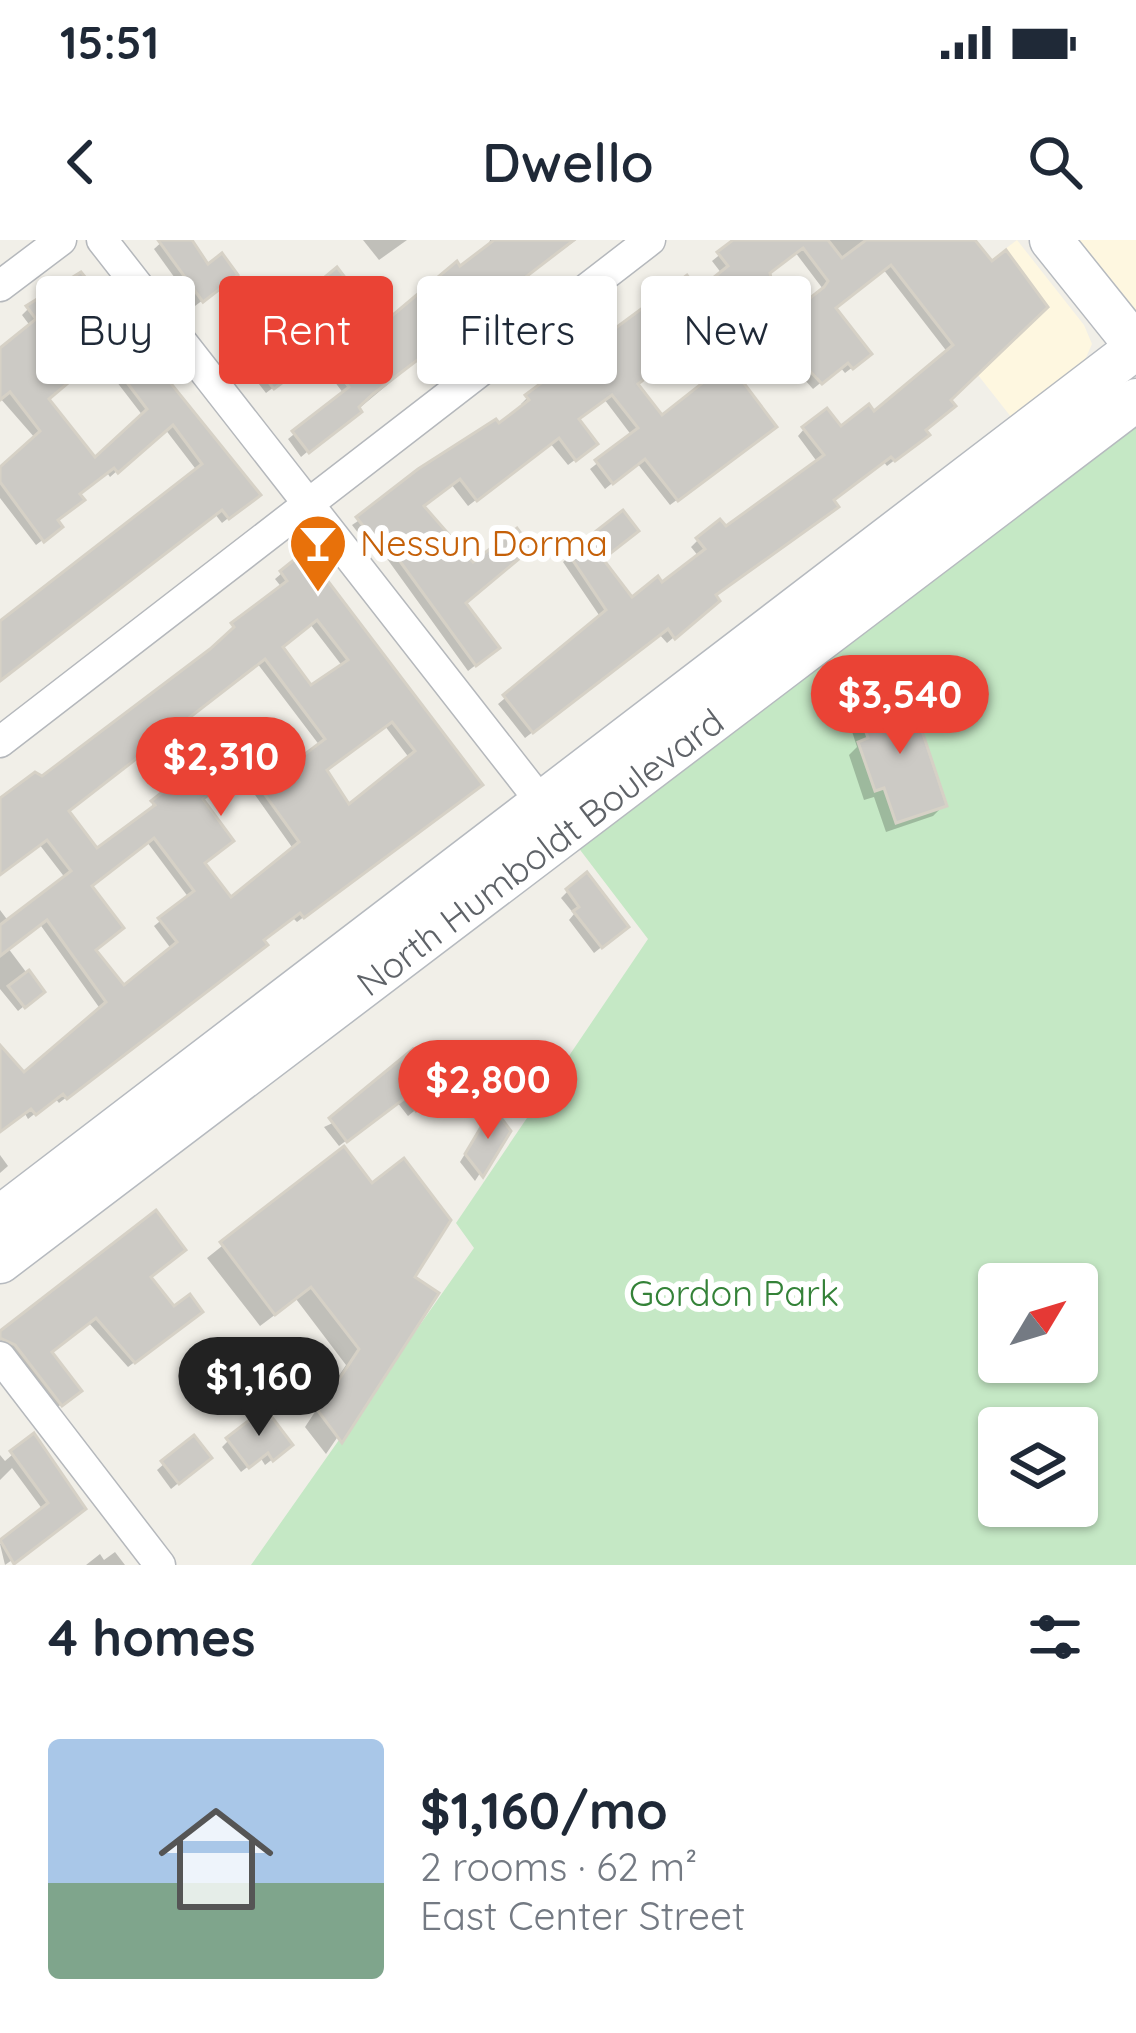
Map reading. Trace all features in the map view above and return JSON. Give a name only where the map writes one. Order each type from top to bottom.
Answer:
[{"type":"main road","points":[[0,1217],[554,817],[1136,347],[1052,240]]},
{"type":"main road","name":"North Humboldt Boulevard","points":[[0,1262],[554,817],[1136,400]]},
{"type":"street","points":[[0,286],[61,240]]},
{"type":"street","points":[[102,240],[554,817]]},
{"type":"street","points":[[0,742],[650,240]]},
{"type":"street","points":[[0,1357],[160,1565]]},
{"type":"shaded area","points":[[1017,240],[1084,325],[1092,344],[1084,362],[1015,422],[926,309]]},
{"type":"shaded area","points":[[1074,240],[1136,240],[1136,311],[1129,309]]},
{"type":"green space","name":"Gordon Park","points":[[1136,423],[1136,1565],[251,1565],[474,1248],[456,1223],[648,939],[571,838]]},
{"type":"building","points":[[158,240],[192,240],[208,264],[222,253],[238,275],[219,276],[219,290],[203,302],[195,291],[195,276],[184,276]]},
{"type":"building","points":[[494,240],[574,240],[527,276],[439,276],[457,261],[460,266]]},
{"type":"building","points":[[733,240],[828,240],[842,258],[866,240],[975,240],[992,261],[1006,250],[1048,307],[951,400],[956,406],[926,430],[930,435],[895,461],[891,457],[834,500],[839,507],[716,595],[720,601],[675,639],[668,629],[533,733],[503,695],[606,610],[568,553],[623,510],[639,531],[603,559],[632,597],[658,576],[662,582],[705,549],[696,538],[720,519],[726,526],[824,455],[802,427],[827,408],[841,426],[869,404],[874,411],[953,345],[891,265],[836,308],[872,354],[853,369],[848,363],[822,384],[811,372],[811,297],[828,281],[803,248],[771,276],[716,276],[728,266],[717,252]]},
{"type":"building","points":[[417,295],[417,360],[393,379],[393,315]]},
{"type":"building","points":[[36,300],[36,319],[26,306]]},
{"type":"building","points":[[641,309],[638,384],[662,415],[701,384],[745,384],[777,427],[678,501],[645,459],[613,484],[595,460],[638,428],[612,395],[579,419],[598,444],[576,461],[559,438],[477,501],[460,479],[424,506],[473,562],[517,528],[532,548],[466,603],[500,648],[476,666],[383,538],[377,543],[356,517],[418,469],[496,419],[499,423],[529,400],[525,395],[540,384],[617,384],[617,327]]},
{"type":"building","points":[[36,319],[36,384],[67,384],[49,399],[95,457],[147,409],[128,384],[171,384],[261,495],[229,519],[222,510],[0,681],[0,621],[202,464],[173,425],[118,473],[114,468],[80,494],[85,500],[58,520],[63,527],[44,542],[0,482],[0,467],[40,431],[10,392],[0,400],[0,348]]},
{"type":"building","points":[[347,384],[386,384],[359,407],[362,412],[309,453],[292,431],[349,387]]},
{"type":"building","points":[[305,551],[483,785],[304,918],[300,913],[264,940],[268,945],[67,1099],[63,1094],[36,1115],[31,1109],[0,1132],[0,1045],[24,1072],[106,1002],[47,920],[0,956],[0,925],[71,871],[47,840],[0,875],[0,798],[35,772],[42,776],[210,649],[234,627],[231,623],[287,581],[280,571]],"holes":[[[317,620],[348,660],[311,685],[283,647]],[[265,659],[325,739],[289,766],[259,727],[175,782],[151,801],[155,805],[97,848],[69,811]],[[392,722],[415,751],[349,804],[327,770]],[[245,767],[299,842],[231,897],[205,863],[234,841],[203,799]],[[154,838],[194,891],[158,918],[177,942],[124,985],[96,950],[124,928],[92,886]]]},
{"type":"building","points":[[908,689],[947,806],[896,823],[884,788],[875,791],[858,742],[868,738],[857,706]]},
{"type":"building","points":[[587,872],[629,927],[602,948],[573,911],[579,907],[566,889]]},
{"type":"building","points":[[29,970],[45,992],[25,1008],[8,986]]},
{"type":"building","points":[[413,1049],[433,1075],[423,1082],[434,1097],[416,1111],[405,1098],[347,1142],[329,1118]]},
{"type":"building","points":[[493,1107],[511,1131],[483,1177],[465,1154]]},
{"type":"building","points":[[344,1146],[372,1183],[404,1158],[451,1220],[415,1277],[439,1293],[342,1443],[318,1411],[359,1349],[311,1287],[275,1315],[220,1242]]},
{"type":"building","points":[[156,1210],[186,1250],[151,1277],[174,1306],[190,1294],[203,1312],[135,1363],[96,1318],[52,1352],[82,1391],[62,1406],[15,1345],[0,1338],[0,1331]]},
{"type":"building","points":[[265,1408],[293,1445],[273,1461],[268,1453],[249,1468],[226,1438]]},
{"type":"building","points":[[34,1433],[86,1509],[14,1564],[0,1540],[48,1503],[10,1451]]},
{"type":"building","points":[[194,1435],[212,1458],[179,1484],[161,1461]]},
{"type":"place","name":"Nessun Dorma","points":[[318,594]]}]
